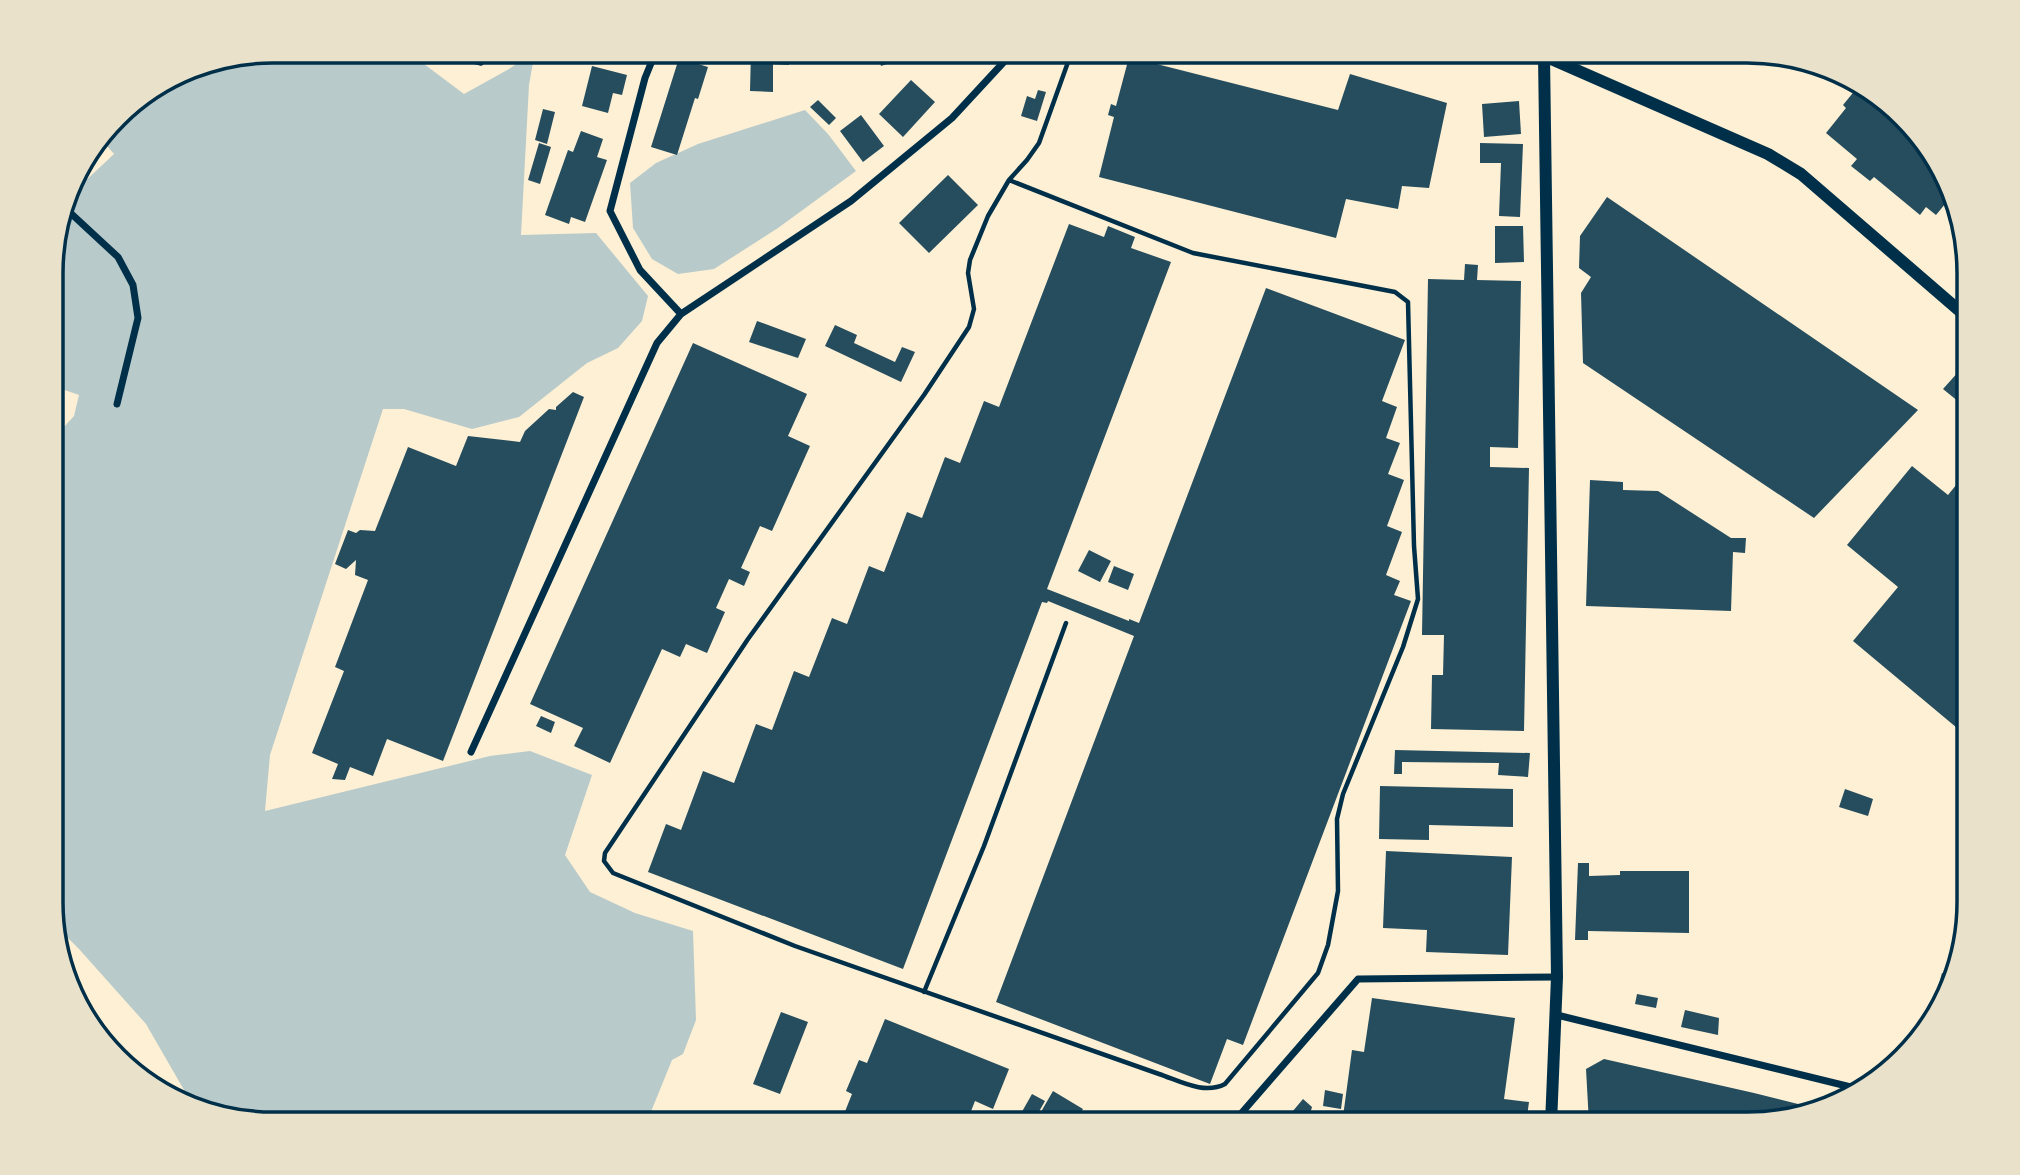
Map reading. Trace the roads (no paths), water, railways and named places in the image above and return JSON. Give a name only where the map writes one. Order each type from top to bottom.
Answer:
[{"type":"main road","points":[[1539,63],[1557,977],[1552,1112]]},
{"type":"main road","points":[[1562,63],[1768,154],[1801,174],[1957,308]]},
{"type":"street","points":[[651,63],[610,211],[639,270],[681,314]]},
{"type":"street","points":[[471,752],[657,343],[681,314],[851,201],[952,118],[1003,63]]},
{"type":"street","points":[[71,214],[118,257],[133,285],[138,318],[117,404]]},
{"type":"street","points":[[1242,1112],[1358,979],[1557,977]]},
{"type":"street","points":[[1557,1015],[1847,1086]]},
{"type":"lane","points":[[1009,180],[1193,253],[1395,292],[1408,302],[1414,546],[1418,599],[1403,647],[1343,794],[1337,819],[1338,891],[1328,944],[1318,973],[1225,1084],[1215,1089],[1206,1090],[794,947],[613,873],[604,861],[605,853],[748,639],[924,395],[969,327],[974,309],[968,273],[970,260],[988,216],[1009,180],[1039,143],[1068,63]]},
{"type":"lane","points":[[924,992],[984,846],[1066,623]]}]
